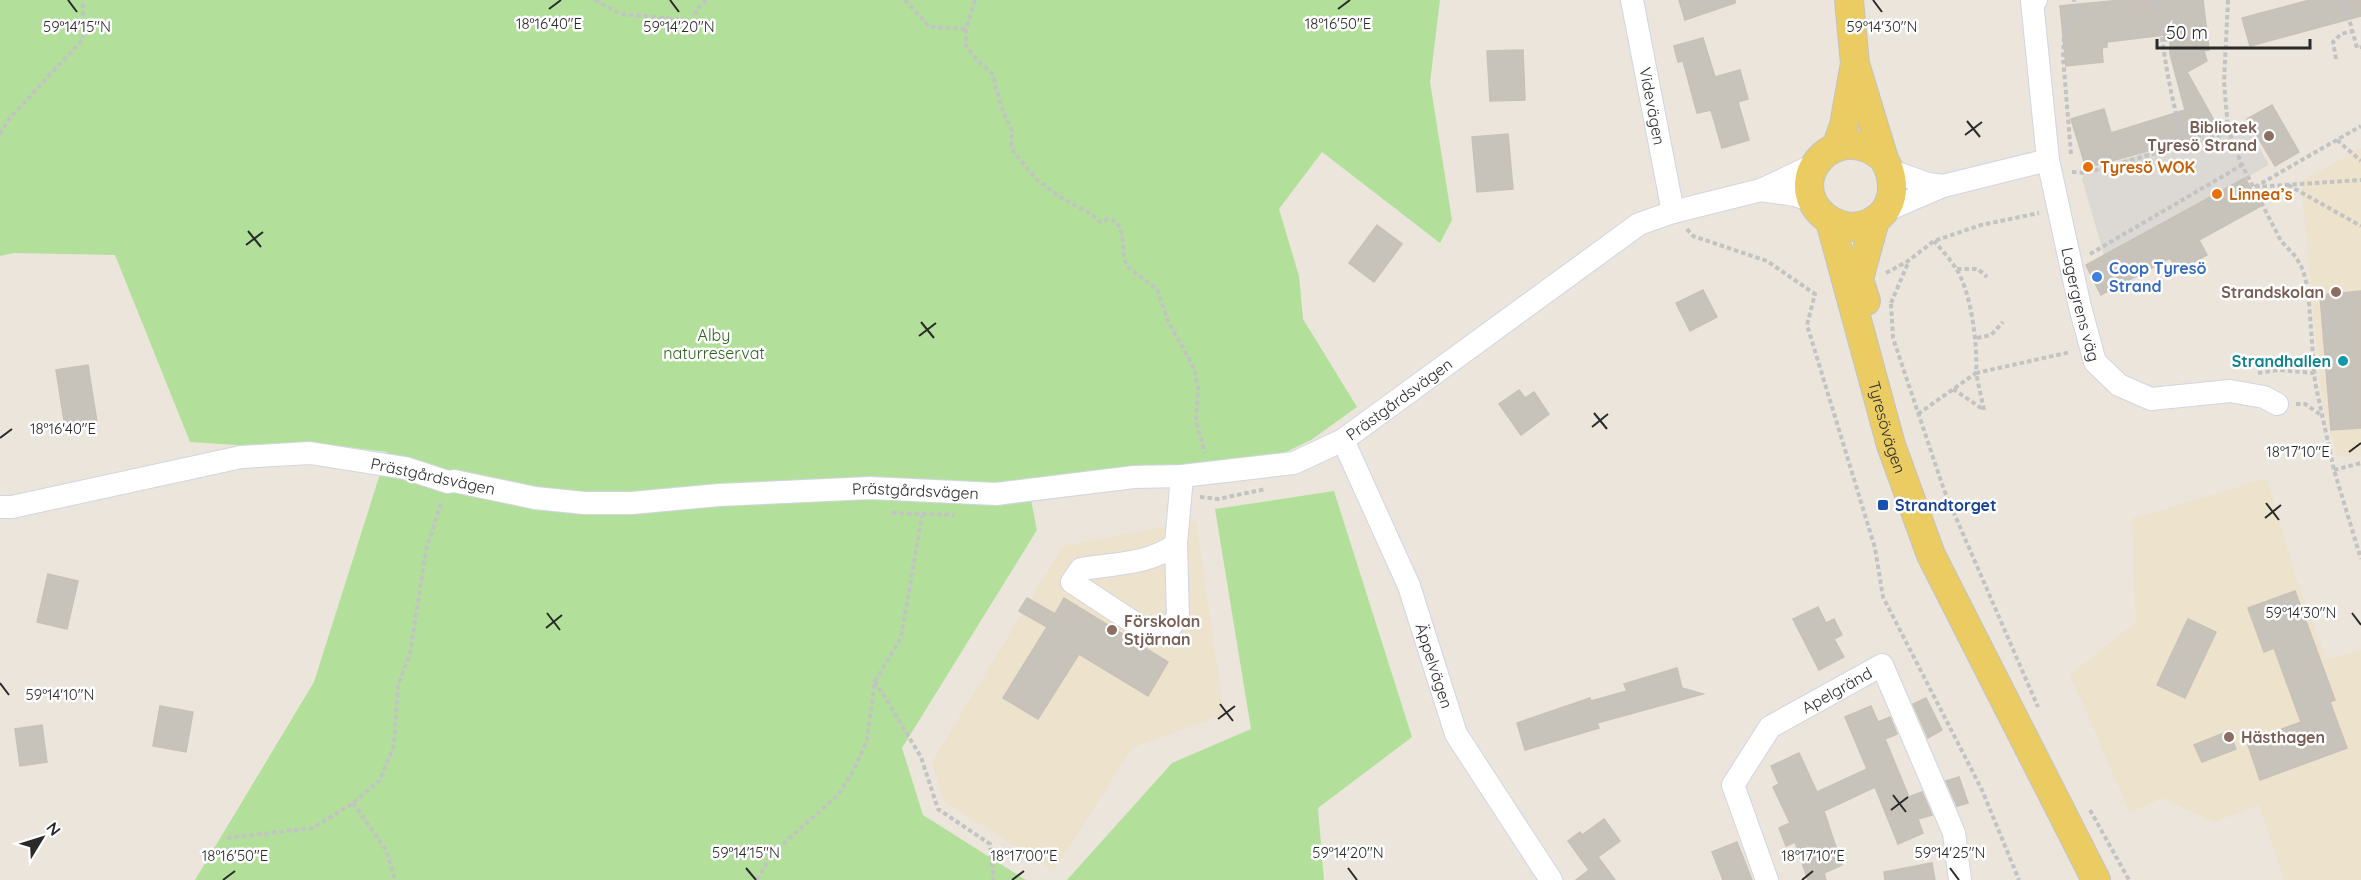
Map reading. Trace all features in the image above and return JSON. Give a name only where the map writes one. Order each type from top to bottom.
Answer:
[{"type":"main road","name":"Tyresövägen","points":[[1849,0],[1855,64],[1888,165],[1892,197],[1880,215],[1859,279],[1904,439],[1982,660]]},
{"type":"main road","name":"Tyresövägen","points":[[1837,145],[1844,126],[1855,64]]},
{"type":"main road","points":[[1814,165],[1825,152],[1837,145],[1862,144],[1888,165]]},
{"type":"main road","name":"Tyresövägen","points":[[1814,165],[1810,188],[1821,211],[1891,445],[1931,555],[1982,660],[2096,880]]},
{"type":"main road","points":[[1821,211],[1848,227],[1861,226],[1880,215]]},
{"type":"street","name":"Videvägen","points":[[1632,0],[1673,212]]},
{"type":"street","name":"Lagergrens väg","points":[[2034,0],[2048,160],[2095,362],[2119,385],[2151,399],[2230,391],[2264,397],[2277,404]]},
{"type":"street","points":[[1880,215],[1943,186],[2048,160]]},
{"type":"street","name":"Prästgårdsvägen","points":[[0,507],[12,507],[241,457],[310,453],[405,468],[448,482],[454,481],[535,498],[584,503],[632,503],[719,495],[870,488],[996,494],[1134,477],[1182,476],[1294,463],[1343,440],[1639,224],[1673,212],[1761,190],[1814,165]]},
{"type":"street","points":[[1888,165],[1928,184],[1943,186]]},
{"type":"street","name":"Prästgårdsvägen","points":[[1761,190],[1795,195],[1821,211]]},
{"type":"street","name":"Äppelvägen","points":[[1343,440],[1409,586],[1456,734],[1551,880]]},
{"type":"street","points":[[1176,544],[1165,553],[1144,559],[1081,569],[1072,582],[1145,630],[1167,632],[1178,617],[1176,544],[1182,476]]},
{"type":"street","name":"Apelgränd","points":[[1767,880],[1733,785],[1770,727],[1882,664],[1954,833],[1960,880]]},
{"type":"path","points":[[0,134],[9,119],[83,39],[83,0]]},
{"type":"path","points":[[595,0],[621,14],[676,19],[694,24],[696,10],[706,0]]},
{"type":"path","points":[[905,0],[930,27],[966,29]]},
{"type":"path","points":[[975,0],[966,29],[966,46],[992,73],[997,83],[1001,106],[1012,131],[1011,146],[1036,179],[1065,201],[1091,214],[1100,222],[1108,219],[1116,222],[1122,234],[1124,260],[1128,267],[1157,289],[1168,321],[1194,368],[1198,389],[1197,428],[1209,472]]},
{"type":"path","points":[[2073,183],[2063,57],[2064,33],[2077,17],[2074,0]]},
{"type":"path","points":[[2158,0],[2161,40],[2175,113],[2184,142]]},
{"type":"path","points":[[2228,0],[2224,105],[2228,129],[2242,165],[2281,242],[2296,257],[2303,270],[2308,289],[2314,373],[2322,416],[2334,470],[2361,559]]},
{"type":"path","points":[[2344,0],[2357,48],[2361,47]]},
{"type":"path","points":[[2336,59],[2333,42],[2341,34],[2353,31]]},
{"type":"path","points":[[2254,187],[2361,126]]},
{"type":"path","points":[[2071,172],[2085,173],[2220,135],[2228,129]]},
{"type":"path","points":[[2337,140],[2361,161]]},
{"type":"path","points":[[2048,160],[2071,154]]},
{"type":"path","points":[[2082,258],[2242,165]]},
{"type":"path","points":[[2254,187],[2361,180]]},
{"type":"path","points":[[2287,185],[2361,226]]},
{"type":"path","points":[[1881,275],[1908,261],[1934,241],[1981,225],[2060,209]]},
{"type":"path","points":[[1673,212],[1693,236],[1767,261],[1815,294],[1826,292]]},
{"type":"path","points":[[1934,241],[1957,269],[1977,338],[1976,373],[1984,410],[1953,389]]},
{"type":"path","points":[[1908,261],[1891,304],[1893,338],[1944,490],[2039,710]]},
{"type":"path","points":[[1957,269],[1978,269],[1987,277]]},
{"type":"path","points":[[1815,294],[1807,325],[1875,548],[1883,597],[1982,790],[2019,880]]},
{"type":"path","points":[[1882,297],[1891,304]]},
{"type":"path","points":[[1977,338],[1991,335],[2003,322]]},
{"type":"path","points":[[1918,414],[1976,373],[2090,348]]},
{"type":"path","points":[[2255,374],[2279,370],[2314,373]]},
{"type":"path","points":[[2277,404],[2305,404],[2322,416]]},
{"type":"path","points":[[2334,470],[2361,464]]},
{"type":"path","points":[[227,838],[313,828],[353,803],[380,780],[394,745],[398,686],[410,654],[426,550],[448,482]]},
{"type":"path","points":[[758,880],[772,854],[838,795],[854,771],[867,740],[875,681],[901,638],[922,515]]},
{"type":"path","points":[[875,681],[921,757],[938,808],[990,844],[994,880]]},
{"type":"path","points":[[2085,801],[2129,880]]},
{"type":"path","points":[[353,803],[386,850],[395,880]]},
{"type":"shaded area","points":[[2245,122],[2269,165],[2104,255],[2082,179],[2086,171]]},
{"type":"shaded area","name":"Strandskolan","points":[[2361,148],[2361,455],[2338,457],[2322,402],[2301,182]]},
{"type":"shaded area","name":"Hästhagen","points":[[2267,478],[2294,572],[2326,659],[2361,650],[2361,880],[2284,880],[2259,805],[2214,822],[2162,798],[2130,813],[2070,675],[2136,622],[2132,519]]},
{"type":"shaded area","name":"Förskolan Stjärnan","points":[[1196,521],[1224,714],[1132,748],[1054,871],[944,801],[932,762],[1063,546]]},
{"type":"green space","name":"Alby naturreservat","points":[[0,0],[1440,0],[1430,82],[1452,220],[1440,243],[1322,152],[1279,209],[1299,276],[1303,319],[1357,407],[1311,440],[1284,453],[1028,485],[1037,530],[902,748],[923,815],[1026,880],[195,880],[314,682],[387,452],[323,444],[281,448],[190,442],[115,255],[14,253],[0,256]]},
{"type":"green space","points":[[1334,491],[1412,737],[1318,808],[1324,880],[1067,880],[1172,763],[1251,729],[1215,509]]},
{"type":"building","points":[[1679,0],[1735,0],[1735,3],[1685,20]]},
{"type":"building","points":[[2122,0],[2203,0],[2209,50],[2204,51],[2207,61],[2187,72],[2220,131],[2086,168],[2071,119],[2104,109],[2111,133],[2185,110],[2170,54],[2170,40],[2164,41],[2164,35],[2107,42],[2107,47],[2102,48],[2103,62],[2066,66],[2060,6]]},
{"type":"building","points":[[2310,0],[2361,0],[2361,16],[2250,46],[2242,18]]},
{"type":"building","points":[[1703,38],[1715,77],[1740,70],[1748,99],[1738,102],[1749,140],[1722,148],[1711,110],[1697,113],[1683,61],[1678,62],[1674,46]]},
{"type":"building","points":[[1523,50],[1525,100],[1490,101],[1487,51]]},
{"type":"building","points":[[2272,105],[2299,152],[2275,166],[2247,119]]},
{"type":"building","points":[[1508,134],[1513,189],[1477,192],[1472,137]]},
{"type":"building","points":[[2245,178],[2261,206],[2199,240],[2207,255],[2178,271],[2170,258],[2101,295],[2086,265]]},
{"type":"building","points":[[1377,225],[1402,244],[1374,282],[1349,263]]},
{"type":"building","points":[[1703,290],[1717,317],[1690,331],[1676,303]]},
{"type":"building","name":"Strandhallen","points":[[2361,291],[2361,428],[2331,430],[2320,295]]},
{"type":"building","points":[[88,365],[97,422],[65,427],[56,370]]},
{"type":"building","points":[[1519,390],[1525,398],[1534,392],[1549,414],[1521,435],[1499,404]]},
{"type":"building","points":[[48,574],[78,581],[67,629],[37,622]]},
{"type":"building","points":[[2295,591],[2335,700],[2330,702],[2347,748],[2260,780],[2247,742],[2301,722],[2274,648],[2264,652],[2248,608]]},
{"type":"building","points":[[1027,598],[1055,614],[1064,598],[1168,662],[1148,696],[1079,654],[1038,719],[1003,698],[1047,627],[1019,611]]},
{"type":"building","points":[[1818,607],[1826,623],[1834,619],[1842,635],[1834,639],[1844,657],[1819,670],[1793,619]]},
{"type":"building","points":[[2188,619],[2216,632],[2185,698],[2157,685]]},
{"type":"building","points":[[1677,668],[1682,688],[1703,694],[1597,723],[1599,728],[1525,750],[1517,723],[1590,698],[1591,701],[1627,691],[1624,684]]},
{"type":"building","points":[[1926,698],[1942,730],[1928,738],[1913,704]]},
{"type":"building","points":[[160,706],[193,712],[186,752],[153,746]]},
{"type":"building","points":[[1871,706],[1878,722],[1890,717],[1897,734],[1885,739],[1909,797],[1922,792],[1932,815],[1918,819],[1923,833],[1898,844],[1875,787],[1824,811],[1842,865],[1824,873],[1826,880],[1808,880],[1795,842],[1786,846],[1779,828],[1790,823],[1773,787],[1779,784],[1771,766],[1799,753],[1817,792],[1867,769],[1845,717]]},
{"type":"building","points":[[42,725],[47,762],[20,766],[15,729]]},
{"type":"building","points":[[2229,731],[2236,749],[2202,762],[2194,745]]},
{"type":"building","points":[[1959,777],[1968,803],[1957,806],[1946,781]]},
{"type":"building","points":[[1604,819],[1620,841],[1598,857],[1615,880],[1576,880],[1589,870],[1568,841],[1580,832],[1582,835]]},
{"type":"building","points":[[1737,842],[1752,880],[1723,880],[1712,852]]},
{"type":"building","points":[[1932,863],[1935,880],[1885,880],[1884,872]]},
{"type":"place","name":"Bibliotek Tyresö Strand","points":[[2269,136]]},
{"type":"place","name":"Tyresö WOK","points":[[2088,167]]},
{"type":"place","name":"Linnea’s","points":[[2217,194]]},
{"type":"place","name":"Coop Tyresö Strand","points":[[2097,277]]},
{"type":"place","name":"Strandskolan","points":[[2336,292]]},
{"type":"place","name":"Strandhallen","points":[[2343,361]]},
{"type":"place","name":"Strandtorget","points":[[1883,505]]},
{"type":"place","name":"Förskolan Stjärnan","points":[[1112,630]]},
{"type":"place","name":"Hästhagen","points":[[2229,737]]}]
